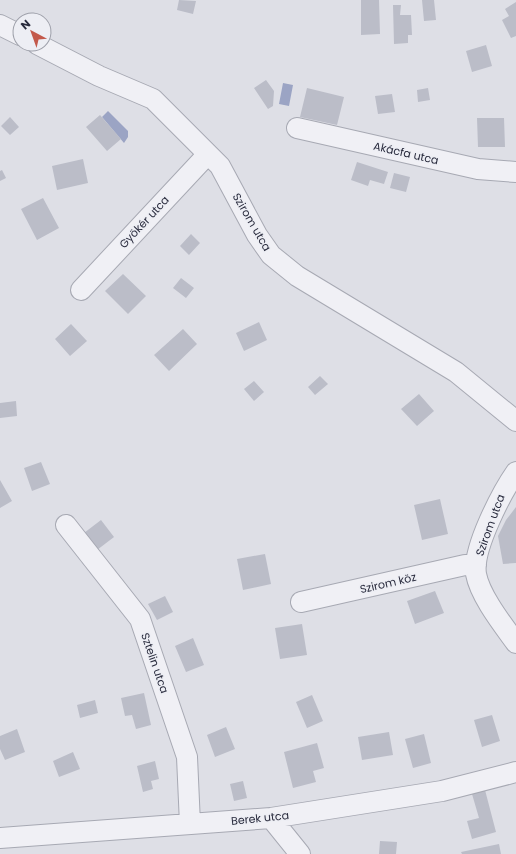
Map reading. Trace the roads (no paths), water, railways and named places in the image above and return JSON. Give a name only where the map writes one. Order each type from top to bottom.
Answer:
[{"type":"street","points":[[0,25],[12,31]]},
{"type":"street","name":"Szirom utca","points":[[52,52],[99,76],[154,99],[207,155],[220,166],[257,235],[271,255],[297,276],[456,372],[516,422]]},
{"type":"street","name":"Akácfa utca","points":[[297,128],[478,169],[516,172]]},
{"type":"street","name":"Gyökér utca","points":[[81,290],[207,155]]},
{"type":"street","name":"Szirom utca","points":[[516,472],[503,490],[485,534],[476,566],[476,575],[485,596],[497,618],[516,643]]},
{"type":"street","name":"Sztelin utca","points":[[66,525],[140,619],[187,757],[190,824]]},
{"type":"street","name":"Szirom köz","points":[[301,602],[465,565],[476,566]]},
{"type":"street","name":"Berek utca","points":[[0,838],[271,818],[442,791],[516,772]]},
{"type":"street","points":[[271,818],[300,854]]},
{"type":"water","points":[[283,83],[293,85],[289,106],[279,104]]},
{"type":"water","points":[[108,111],[128,131],[128,137],[124,143],[102,117]]}]
